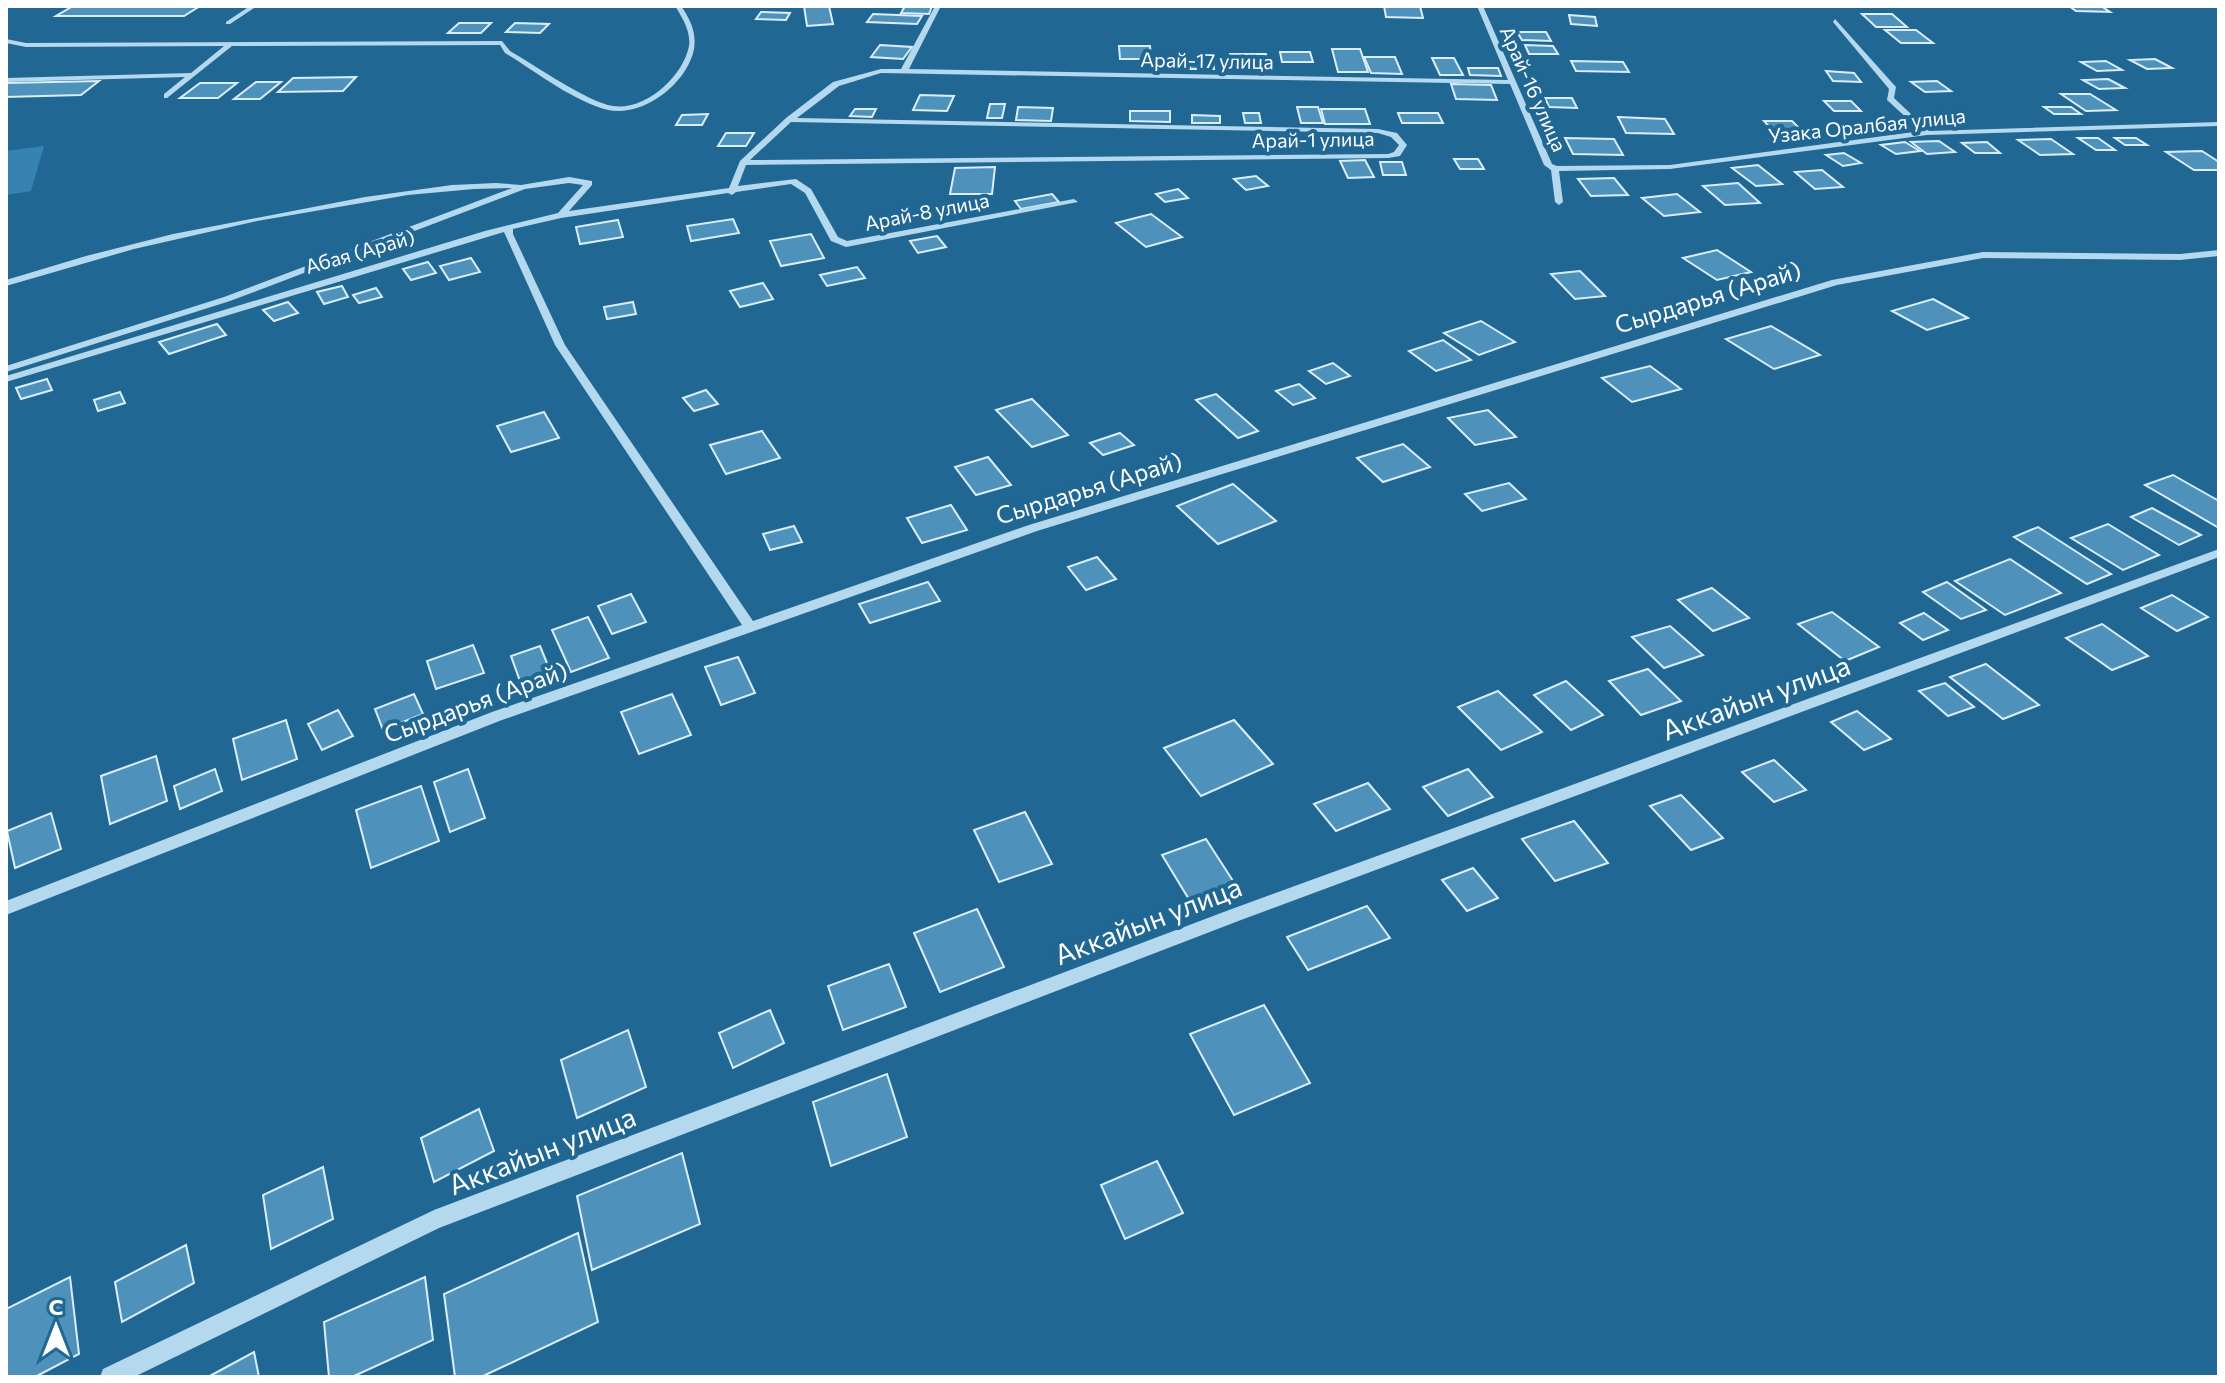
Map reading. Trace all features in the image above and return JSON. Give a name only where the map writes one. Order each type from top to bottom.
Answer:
[{"type":"street","points":[[228,23],[254,6]]},
{"type":"street","points":[[371,6],[478,6]]},
{"type":"street","points":[[6,41],[26,45],[502,43],[507,52],[608,108],[632,109],[654,97],[684,68],[692,44],[687,19],[678,6]]},
{"type":"street","points":[[732,192],[743,163],[789,120],[836,84],[868,74],[904,71],[938,6]]},
{"type":"street","name":"Арай-16 улица","points":[[1480,6],[1548,165],[1568,171]]},
{"type":"street","points":[[1835,21],[1893,89],[1890,98],[1927,133]]},
{"type":"street","points":[[167,96],[232,43]]},
{"type":"street","name":"Арай-17 улица","points":[[904,71],[1510,82]]},
{"type":"street","points":[[6,80],[193,75]]},
{"type":"street","name":"Арай-1 улица","points":[[743,163],[1388,156],[1397,154],[1403,145],[1394,135],[1378,131],[789,120]]},
{"type":"street","name":"Узака Оралбая улица","points":[[1568,171],[1670,167],[1927,133],[2219,124]]},
{"type":"street","points":[[732,192],[793,181],[799,161]]},
{"type":"street","points":[[1555,169],[1559,202]]},
{"type":"street","points":[[6,369],[227,299],[523,187],[569,180],[589,183],[561,215]]},
{"type":"street","name":"Арай-8 улица","points":[[793,181],[808,191],[834,239],[846,244],[1074,202]]},
{"type":"street","points":[[6,283],[139,242],[280,213],[397,194],[491,185],[523,187]]},
{"type":"street","name":"Абая (Арай)","points":[[6,379],[273,296],[509,228],[561,215],[732,192]]},
{"type":"street","points":[[509,228],[508,234],[560,345],[750,627]]},
{"type":"street","name":"Сырдарья (Арай)","points":[[6,908],[497,716],[1033,528],[1835,282],[1983,255],[2180,257],[2219,253]]},
{"type":"street","name":"Аккайын улица","points":[[111,1377],[449,1215],[1235,915],[2219,553]]},
{"type":"shaded area","points":[[44,146],[31,191],[6,195],[6,151]]},
{"type":"building","points":[[73,6],[200,6],[184,16],[56,16]]},
{"type":"building","points":[[804,6],[829,6],[833,24],[807,26]]},
{"type":"building","points":[[905,6],[932,6],[929,14],[901,13]]},
{"type":"building","points":[[1384,6],[1420,6],[1423,18],[1386,17]]},
{"type":"building","points":[[2069,6],[2101,6],[2110,12],[2076,11]]},
{"type":"building","points":[[761,12],[790,13],[786,20],[756,19]]},
{"type":"building","points":[[873,14],[922,16],[917,24],[867,22]]},
{"type":"building","points":[[1862,14],[1892,14],[1907,27],[1876,27]]},
{"type":"building","points":[[1569,15],[1595,17],[1597,26],[1571,24]]},
{"type":"building","points":[[459,23],[491,23],[481,33],[448,33]]},
{"type":"building","points":[[515,23],[549,24],[540,33],[506,32]]},
{"type":"building","points":[[1885,30],[1916,30],[1933,43],[1901,43]]},
{"type":"building","points":[[1517,32],[1546,32],[1551,41],[1522,40]]},
{"type":"building","points":[[880,45],[912,47],[903,59],[871,57]]},
{"type":"building","points":[[1525,45],[1553,46],[1558,54],[1529,54]]},
{"type":"building","points":[[1119,46],[1150,46],[1151,59],[1120,59]]},
{"type":"building","points":[[1332,49],[1360,49],[1368,72],[1338,72]]},
{"type":"building","points":[[1280,52],[1310,52],[1313,62],[1282,62]]},
{"type":"building","points":[[1230,54],[1266,54],[1268,64],[1231,64]]},
{"type":"building","points":[[1364,57],[1395,57],[1402,74],[1371,73]]},
{"type":"building","points":[[1432,58],[1454,58],[1463,75],[1440,75]]},
{"type":"building","points":[[2155,59],[2172,68],[2147,69],[2130,60]]},
{"type":"building","points":[[1190,61],[1213,61],[1214,69],[1190,69]]},
{"type":"building","points":[[1571,61],[1623,62],[1629,72],[1576,71]]},
{"type":"building","points":[[2106,61],[2122,70],[2097,71],[2081,62]]},
{"type":"building","points":[[1468,68],[1498,68],[1501,76],[1470,75]]},
{"type":"building","points":[[1826,71],[1854,73],[1861,82],[1833,81]]},
{"type":"building","points":[[356,77],[343,91],[278,92],[293,78]]},
{"type":"building","points":[[2108,79],[2125,88],[2099,89],[2083,80]]},
{"type":"building","points":[[99,81],[81,95],[6,97],[6,83]]},
{"type":"building","points":[[1937,81],[1951,91],[1925,92],[1911,82]]},
{"type":"building","points":[[256,82],[281,82],[260,99],[234,99]]},
{"type":"building","points":[[200,83],[237,83],[218,98],[180,98]]},
{"type":"building","points":[[1451,84],[1491,85],[1497,100],[1456,99]]},
{"type":"building","points":[[2061,94],[2090,94],[2116,110],[2086,111]]},
{"type":"building","points":[[920,95],[954,96],[947,111],[913,110]]},
{"type":"building","points":[[1545,98],[1572,98],[1577,108],[1549,107]]},
{"type":"building","points":[[1824,101],[1851,101],[1861,111],[1834,111]]},
{"type":"building","points":[[990,104],[1005,104],[1002,118],[987,118]]},
{"type":"building","points":[[1018,107],[1053,108],[1051,121],[1016,120]]},
{"type":"building","points":[[1297,107],[1318,107],[1323,123],[1301,123]]},
{"type":"building","points":[[2044,107],[2071,107],[2081,114],[2054,114]]},
{"type":"building","points":[[855,109],[876,109],[872,117],[850,116]]},
{"type":"building","points":[[1321,109],[1365,109],[1370,124],[1325,124]]},
{"type":"building","points":[[1130,111],[1170,111],[1170,122],[1130,121]]},
{"type":"building","points":[[1243,113],[1259,113],[1261,123],[1245,123]]},
{"type":"building","points":[[1398,113],[1438,113],[1443,123],[1402,123]]},
{"type":"building","points":[[708,114],[702,125],[676,125],[682,115]]},
{"type":"building","points":[[1192,115],[1220,116],[1220,123],[1192,123]]},
{"type":"building","points":[[1618,117],[1665,119],[1674,134],[1626,133]]},
{"type":"building","points":[[1764,121],[1792,121],[1802,131],[1773,131]]},
{"type":"building","points":[[726,133],[754,133],[746,146],[718,146]]},
{"type":"building","points":[[1565,138],[1614,139],[1623,155],[1573,154]]},
{"type":"building","points":[[2078,138],[2098,138],[2115,150],[2096,150]]},
{"type":"building","points":[[2115,138],[2136,138],[2147,145],[2125,145]]},
{"type":"building","points":[[2051,139],[2073,154],[2040,155],[2018,140]]},
{"type":"building","points":[[1939,141],[1955,152],[1927,154],[1911,142]]},
{"type":"building","points":[[1905,142],[1920,151],[1896,154],[1881,145]]},
{"type":"building","points":[[1987,142],[2000,153],[1975,153],[1962,143]]},
{"type":"building","points":[[2202,151],[2219,162],[2219,170],[2194,170],[2166,152]]},
{"type":"building","points":[[1844,153],[1861,163],[1843,166],[1826,155]]},
{"type":"building","points":[[1454,159],[1478,159],[1484,169],[1460,169]]},
{"type":"building","points":[[1365,160],[1374,177],[1348,178],[1340,161]]},
{"type":"building","points":[[1380,162],[1402,162],[1406,175],[1383,175]]},
{"type":"building","points":[[1758,165],[1782,184],[1756,186],[1732,168]]},
{"type":"building","points":[[995,167],[992,194],[950,194],[955,168]]},
{"type":"building","points":[[1822,170],[1843,187],[1815,189],[1795,172]]},
{"type":"building","points":[[1256,176],[1268,186],[1246,190],[1234,179]]},
{"type":"building","points":[[1614,178],[1628,195],[1591,196],[1578,179]]},
{"type":"building","points":[[1738,183],[1760,203],[1725,205],[1703,186]]},
{"type":"building","points":[[1178,189],[1188,198],[1165,202],[1156,194]]},
{"type":"building","points":[[1052,194],[1059,202],[1021,209],[1015,201]]},
{"type":"building","points":[[1677,194],[1700,212],[1664,216],[1642,198]]},
{"type":"building","points":[[1151,214],[1182,237],[1146,247],[1116,223]]},
{"type":"building","points":[[733,219],[739,233],[691,241],[687,226]]},
{"type":"building","points":[[618,220],[623,237],[580,244],[576,227]]},
{"type":"building","points":[[811,234],[824,258],[781,266],[770,241]]},
{"type":"building","points":[[937,236],[946,247],[918,253],[910,241]]},
{"type":"building","points":[[1717,250],[1751,272],[1717,280],[1683,258]]},
{"type":"building","points":[[471,258],[480,272],[449,280],[440,266]]},
{"type":"building","points":[[428,262],[436,273],[411,280],[403,269]]},
{"type":"building","points":[[857,267],[865,278],[827,286],[820,275]]},
{"type":"building","points":[[1580,271],[1605,296],[1575,299],[1551,274]]},
{"type":"building","points":[[763,283],[773,299],[740,307],[730,291]]},
{"type":"building","points":[[342,286],[348,297],[324,304],[317,292]]},
{"type":"building","points":[[376,288],[382,297],[359,303],[353,295]]},
{"type":"building","points":[[1933,299],[1968,318],[1927,330],[1892,311]]},
{"type":"building","points":[[288,302],[298,313],[274,321],[263,310]]},
{"type":"building","points":[[633,302],[636,314],[607,319],[604,307]]},
{"type":"building","points":[[1481,321],[1515,342],[1479,355],[1444,333]]},
{"type":"building","points":[[217,324],[226,335],[169,354],[159,342]]},
{"type":"building","points":[[1771,326],[1820,355],[1774,369],[1726,339]]},
{"type":"building","points":[[1443,340],[1471,360],[1436,371],[1409,351]]},
{"type":"building","points":[[1333,363],[1350,376],[1326,384],[1309,371]]},
{"type":"building","points":[[1650,366],[1681,389],[1632,402],[1602,378]]},
{"type":"building","points":[[47,379],[52,390],[21,399],[16,388]]},
{"type":"building","points":[[1299,384],[1315,398],[1293,405],[1276,391]]},
{"type":"building","points":[[706,390],[718,404],[694,411],[683,398]]},
{"type":"building","points":[[120,392],[125,403],[98,411],[94,400]]},
{"type":"building","points":[[1216,394],[1258,431],[1238,438],[1196,400]]},
{"type":"building","points":[[1032,399],[1068,435],[1032,447],[996,410]]},
{"type":"building","points":[[1488,410],[1516,437],[1475,445],[1448,418]]},
{"type":"building","points":[[544,412],[559,438],[511,452],[497,426]]},
{"type":"building","points":[[762,431],[780,458],[726,474],[710,445]]},
{"type":"building","points":[[1120,433],[1134,445],[1103,455],[1090,443]]},
{"type":"building","points":[[1403,444],[1430,467],[1383,482],[1357,458]]},
{"type":"building","points":[[988,457],[1011,485],[976,495],[955,467]]},
{"type":"building","points":[[2173,475],[2219,501],[2219,528],[2145,485]]},
{"type":"building","points":[[1509,483],[1526,499],[1482,511],[1465,494]]},
{"type":"building","points":[[1233,484],[1276,521],[1218,544],[1177,506]]},
{"type":"building","points":[[951,505],[967,530],[922,543],[907,518]]},
{"type":"building","points":[[2152,508],[2201,535],[2179,545],[2131,517]]},
{"type":"building","points":[[2108,524],[2159,555],[2123,570],[2071,538]]},
{"type":"building","points":[[794,526],[802,542],[770,550],[763,534]]},
{"type":"building","points":[[2038,527],[2111,574],[2087,584],[2014,537]]},
{"type":"building","points":[[1097,557],[1116,579],[1086,590],[1068,567]]},
{"type":"building","points":[[2010,559],[2061,593],[2005,615],[1955,581]]},
{"type":"building","points":[[928,582],[940,601],[870,623],[859,604]]},
{"type":"building","points":[[1947,582],[1986,610],[1961,619],[1923,592]]},
{"type":"building","points":[[1712,588],[1749,618],[1713,631],[1678,600]]},
{"type":"building","points":[[631,594],[646,622],[612,634],[598,606]]},
{"type":"building","points":[[2172,595],[2208,617],[2177,631],[2141,608]]},
{"type":"building","points":[[1832,612],[1879,647],[1845,661],[1798,624]]},
{"type":"building","points":[[1924,613],[1948,630],[1923,640],[1900,623]]},
{"type":"building","points":[[588,617],[609,658],[571,672],[552,630]]},
{"type":"building","points":[[2102,624],[2148,656],[2112,670],[2066,638]]},
{"type":"building","points":[[1670,626],[1703,655],[1664,668],[1632,637]]},
{"type":"building","points":[[473,645],[484,673],[436,689],[427,661]]},
{"type":"building","points":[[540,646],[551,673],[521,684],[511,656]]},
{"type":"building","points":[[738,657],[755,693],[721,705],[705,667]]},
{"type":"building","points":[[1986,664],[2039,705],[2003,719],[1950,677]]},
{"type":"building","points":[[1648,669],[1681,701],[1641,715],[1609,681]]},
{"type":"building","points":[[1566,681],[1603,715],[1571,730],[1534,695]]},
{"type":"building","points":[[1945,683],[1974,707],[1948,716],[1919,691]]},
{"type":"building","points":[[1498,691],[1542,732],[1501,750],[1458,707]]},
{"type":"building","points":[[414,694],[423,714],[383,730],[375,709]]},
{"type":"building","points":[[672,694],[691,735],[639,754],[621,712]]},
{"type":"building","points":[[338,710],[353,736],[322,750],[308,724]]},
{"type":"building","points":[[1857,711],[1891,739],[1864,750],[1831,722]]},
{"type":"building","points":[[286,720],[297,759],[242,780],[233,739]]},
{"type":"building","points":[[1234,720],[1273,764],[1201,796],[1164,748]]},
{"type":"building","points":[[156,756],[167,801],[110,824],[101,776]]},
{"type":"building","points":[[1774,760],[1806,790],[1774,802],[1742,772]]},
{"type":"building","points":[[215,769],[222,791],[180,809],[174,786]]},
{"type":"building","points":[[468,769],[485,818],[450,832],[434,782]]},
{"type":"building","points":[[1468,769],[1493,797],[1448,816],[1423,787]]},
{"type":"building","points":[[1368,783],[1390,809],[1336,831],[1314,804]]},
{"type":"building","points":[[421,786],[439,841],[371,868],[356,810]]},
{"type":"building","points":[[1681,795],[1723,838],[1691,850],[1650,806]]},
{"type":"building","points":[[1025,812],[1052,864],[999,882],[974,830]]},
{"type":"building","points":[[51,813],[61,849],[15,868],[7,831]]},
{"type":"building","points":[[1574,821],[1608,863],[1555,881],[1522,839]]},
{"type":"building","points":[[1206,839],[1235,884],[1190,901],[1162,855]]},
{"type":"building","points":[[1473,868],[1498,898],[1467,911],[1442,880]]},
{"type":"building","points":[[1367,906],[1390,938],[1308,970],[1287,937]]},
{"type":"building","points":[[977,909],[1004,967],[940,992],[914,933]]},
{"type":"building","points":[[889,964],[906,1007],[843,1030],[828,986]]},
{"type":"building","points":[[1264,1005],[1310,1083],[1234,1115],[1190,1034]]},
{"type":"building","points":[[770,1010],[784,1043],[733,1068],[719,1033]]},
{"type":"building","points":[[628,1030],[646,1087],[577,1118],[561,1060]]},
{"type":"building","points":[[887,1074],[907,1137],[831,1166],[813,1102]]},
{"type":"building","points":[[479,1109],[494,1151],[434,1182],[421,1138]]},
{"type":"building","points":[[682,1153],[700,1224],[592,1270],[577,1196]]},
{"type":"building","points":[[1157,1161],[1183,1213],[1125,1239],[1101,1185]]},
{"type":"building","points":[[323,1167],[333,1219],[271,1249],[263,1195]]},
{"type":"building","points":[[578,1233],[598,1322],[481,1377],[455,1377],[444,1294]]},
{"type":"building","points":[[186,1245],[194,1283],[122,1322],[115,1282]]},
{"type":"building","points":[[70,1277],[79,1354],[35,1377],[6,1377],[6,1309]]},
{"type":"building","points":[[425,1277],[433,1340],[352,1377],[329,1377],[324,1322]]},
{"type":"building","points":[[254,1352],[259,1377],[208,1377]]}]
